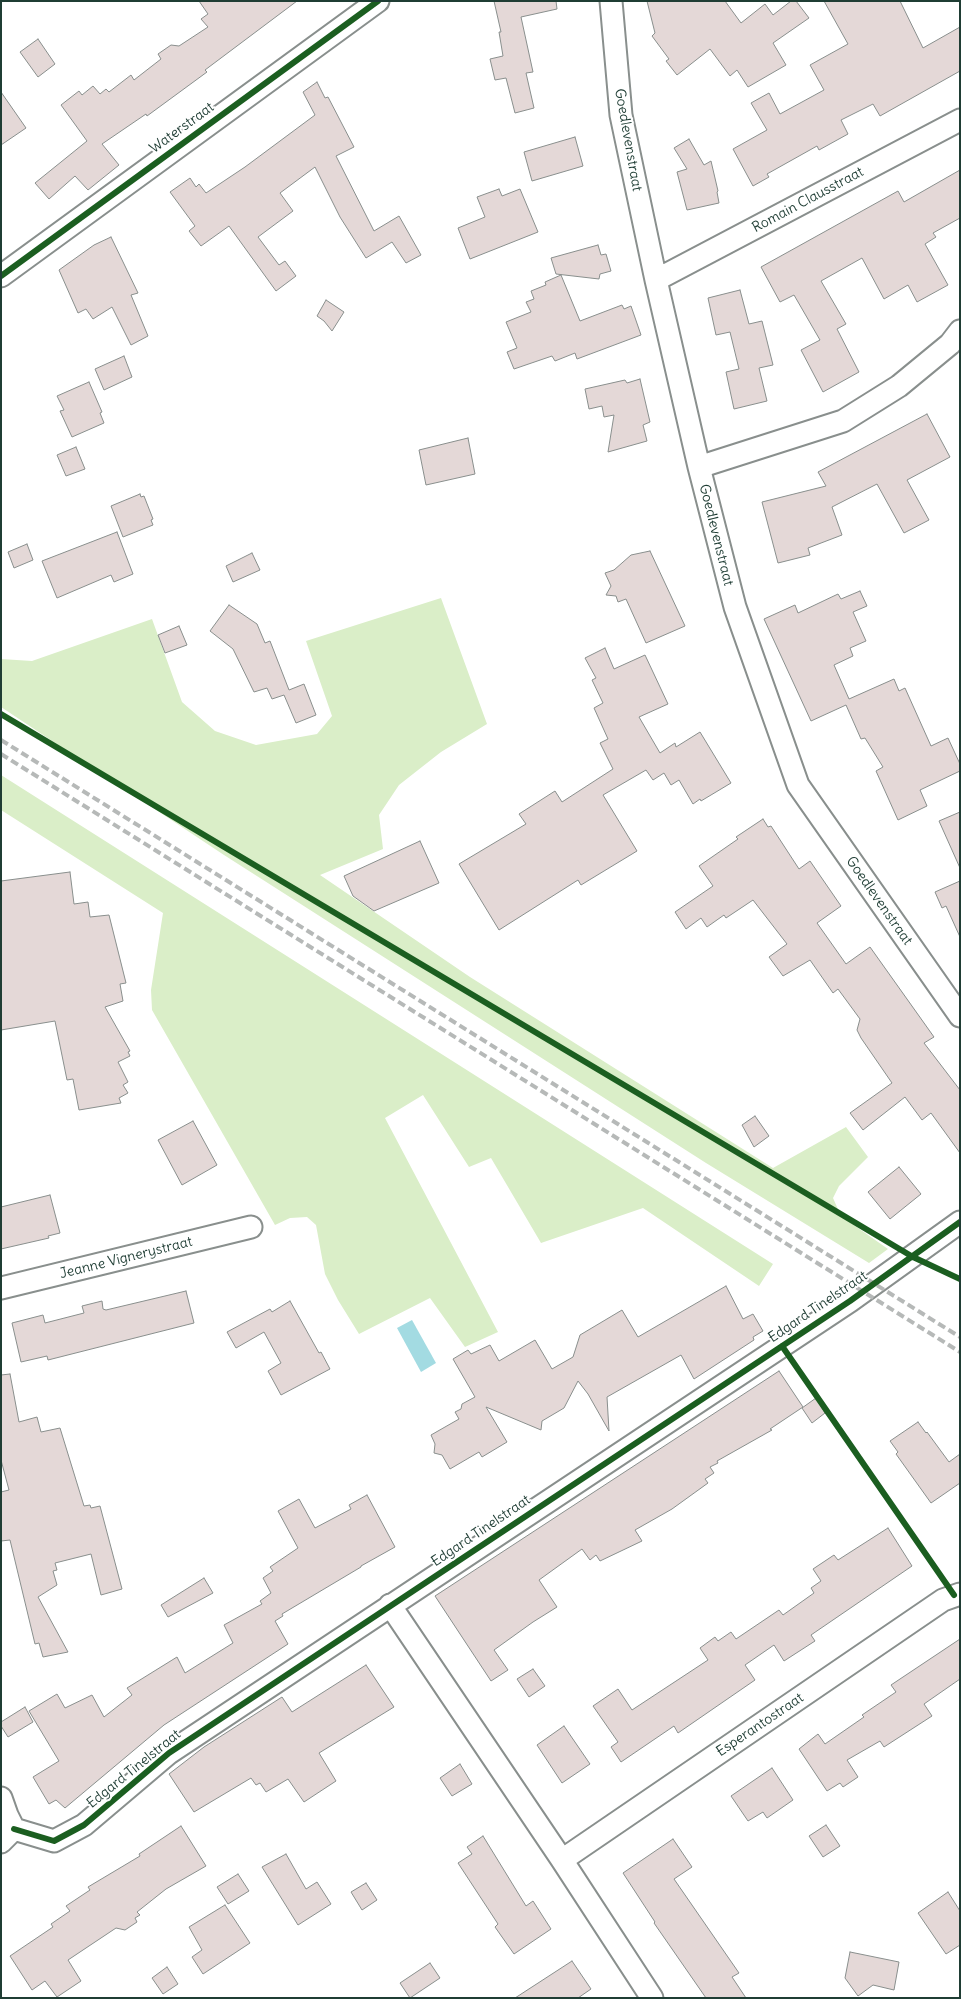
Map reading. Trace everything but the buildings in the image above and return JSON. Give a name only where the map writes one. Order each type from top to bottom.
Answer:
[{"type":"street","name":"Waterstraat","points":[[1,276],[378,1]]},
{"type":"street","name":"Goedlevenstraat","points":[[611,1],[621,115],[656,280],[699,466],[735,607],[798,785],[960,1016]]},
{"type":"street","name":"Romain Clausstraat","points":[[656,280],[960,120]]},
{"type":"street","points":[[699,466],[843,421],[899,386],[950,344],[960,331]]},
{"type":"street","name":"Edgard Tinelstraat","points":[[8,1835],[54,1841],[84,1825],[169,1753],[850,1301],[960,1222]]},
{"type":"street","name":"Jeanne Vignerystraat","points":[[1,1288],[251,1228]]},
{"type":"street","name":"Esperantostraat","points":[[562,1860],[943,1600],[960,1594]]},
{"type":"street","points":[[390,1606],[562,1860],[652,1998]]},
{"type":"street","points":[[1,1798],[7,1815],[8,1835]]},
{"type":"green space","points":[[441,598],[487,724],[441,752],[399,785],[379,815],[383,849],[320,875],[470,977],[773,1168],[846,1127],[868,1157],[839,1186],[833,1198],[841,1216],[888,1249],[869,1263],[706,1163],[224,855],[1,707],[1,659],[32,661],[152,619],[182,702],[215,731],[256,745],[317,734],[332,716],[306,641]]},
{"type":"green space","points":[[1,775],[773,1264],[759,1286],[643,1208],[541,1243],[491,1158],[469,1167],[423,1095],[385,1118],[498,1332],[465,1347],[430,1298],[359,1334],[338,1300],[325,1274],[316,1225],[307,1217],[290,1218],[275,1225],[152,1010],[151,990],[163,913],[1,810]]},
{"type":"water","points":[[412,1320],[436,1363],[421,1372],[397,1328]]},
{"type":"railway","points":[[1,740],[960,1337]]},
{"type":"railway","points":[[1,754],[960,1352]]},
{"type":"cycle path","points":[[1,276],[378,1]]},
{"type":"cycle path","points":[[1,714],[913,1257],[960,1279]]},
{"type":"cycle path","points":[[14,1829],[54,1841],[84,1825],[169,1753],[850,1301],[960,1222]]},
{"type":"cycle path","points":[[782,1346],[954,1595]]}]
